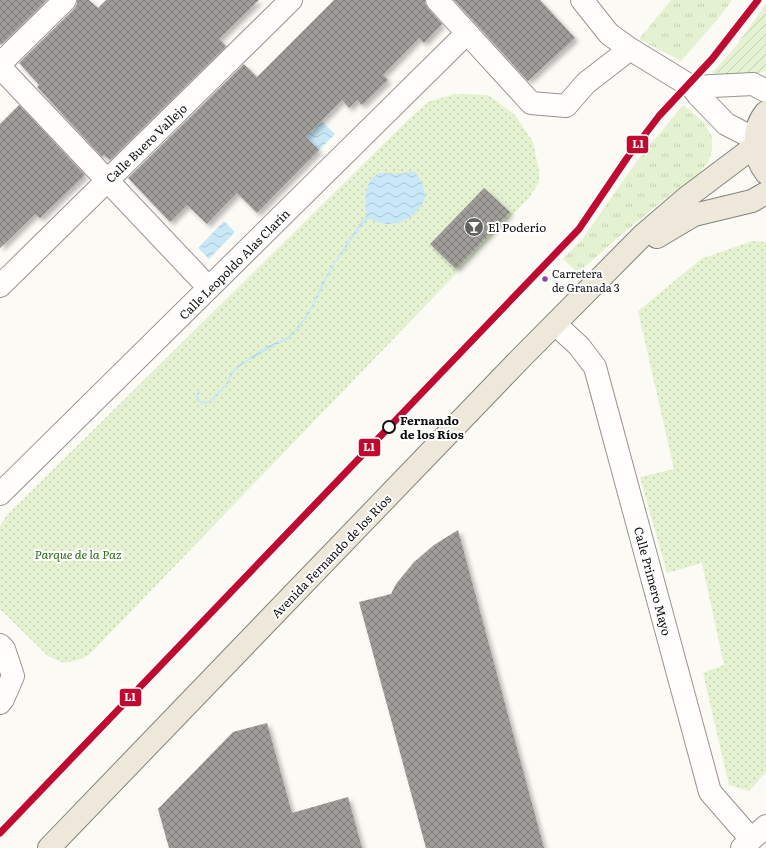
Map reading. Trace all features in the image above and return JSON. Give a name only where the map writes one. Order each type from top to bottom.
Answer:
[{"type":"main road","points":[[766,112],[759,123],[755,143],[757,158],[766,173]]},
{"type":"main road","name":"Avenida Fernando de los Ríos","points":[[49,848],[555,324],[644,234],[686,198],[755,143]]},
{"type":"main road","name":"Avenida Fernando de los Ríos","points":[[614,265],[650,241],[694,215],[752,201],[766,193]]},
{"type":"street","points":[[65,0],[0,66],[209,288]]},
{"type":"street","name":"Calle Buero Vallejo","points":[[0,286],[291,0]]},
{"type":"street","points":[[437,0],[531,103],[566,106],[586,83],[630,49]]},
{"type":"street","points":[[587,2],[609,34],[630,49],[692,87],[726,124],[755,143]]},
{"type":"street","name":"Calle Leopoldo Alas Clarín","points":[[0,494],[467,33]]},
{"type":"street","points":[[692,87],[753,84],[766,91]]},
{"type":"street","name":"Calle Primero Mayo","points":[[555,324],[579,346],[595,367],[710,792],[753,838]]},
{"type":"street","points":[[0,645],[4,649],[13,676],[0,703]]},
{"type":"green space","points":[[671,0],[732,0],[718,19],[681,61],[639,39]]},
{"type":"green space","points":[[766,4],[766,71],[751,75],[712,73],[736,46]]},
{"type":"green space","name":"Parque de la Paz","points":[[455,94],[488,95],[515,115],[533,142],[539,171],[539,182],[529,198],[90,654],[78,660],[64,663],[48,656],[0,609],[0,527],[6,516],[409,119],[428,102]]},
{"type":"green space","points":[[683,105],[703,121],[712,137],[712,150],[709,161],[696,177],[671,194],[622,234],[578,273],[563,259],[583,238],[637,161]]},
{"type":"green space","points":[[752,241],[766,242],[766,772],[749,791],[729,785],[703,673],[724,665],[702,563],[667,573],[640,477],[674,469],[638,311],[701,259]]},
{"type":"water","points":[[313,113],[335,134],[319,150],[294,125]]},
{"type":"water","points":[[414,171],[420,179],[426,195],[417,211],[403,221],[391,224],[380,223],[369,218],[360,228],[334,265],[306,319],[296,331],[288,339],[243,364],[233,373],[227,385],[213,400],[205,404],[196,400],[199,390],[201,391],[197,397],[200,401],[207,402],[226,384],[232,371],[264,348],[286,338],[295,330],[313,304],[321,285],[333,264],[367,215],[366,191],[371,180],[380,173],[398,174]]},
{"type":"water","points":[[224,221],[235,232],[209,259],[198,248]]},
{"type":"building","points":[[0,0],[47,0],[1,45]]},
{"type":"building","points":[[77,0],[89,0],[98,8],[106,0],[259,0],[219,39],[226,46],[110,160],[104,155],[102,157],[37,87],[39,85],[19,63],[74,9],[77,4]]},
{"type":"building","points":[[334,0],[425,0],[428,8],[442,24],[424,43],[419,38],[383,75],[388,80],[362,105],[357,100],[349,108],[342,100],[306,137],[319,150],[257,213],[237,193],[207,224],[187,205],[170,222],[128,178],[244,64],[257,77]]},
{"type":"building","points":[[454,0],[540,0],[575,38],[528,81]]},
{"type":"building","points":[[19,105],[85,175],[40,218],[35,214],[0,248],[0,124]]},
{"type":"building","points":[[484,188],[510,212],[456,269],[430,244]]},
{"type":"building","points":[[458,530],[544,848],[426,848],[359,602],[391,594],[396,584],[414,562],[434,545]]},
{"type":"building","points":[[267,723],[292,813],[348,797],[362,848],[169,848],[158,809],[233,732]]},
{"type":"transit line","name":"L1","points":[[0,833],[579,229],[627,158],[659,116],[712,59],[758,0]]},
{"type":"place","name":"El Poderío","points":[[474,227]]},
{"type":"place","name":"Carretera de Granada 3","points":[[545,279]]},
{"type":"place","name":"Fernando de los Ríos","points":[[389,427]]}]
